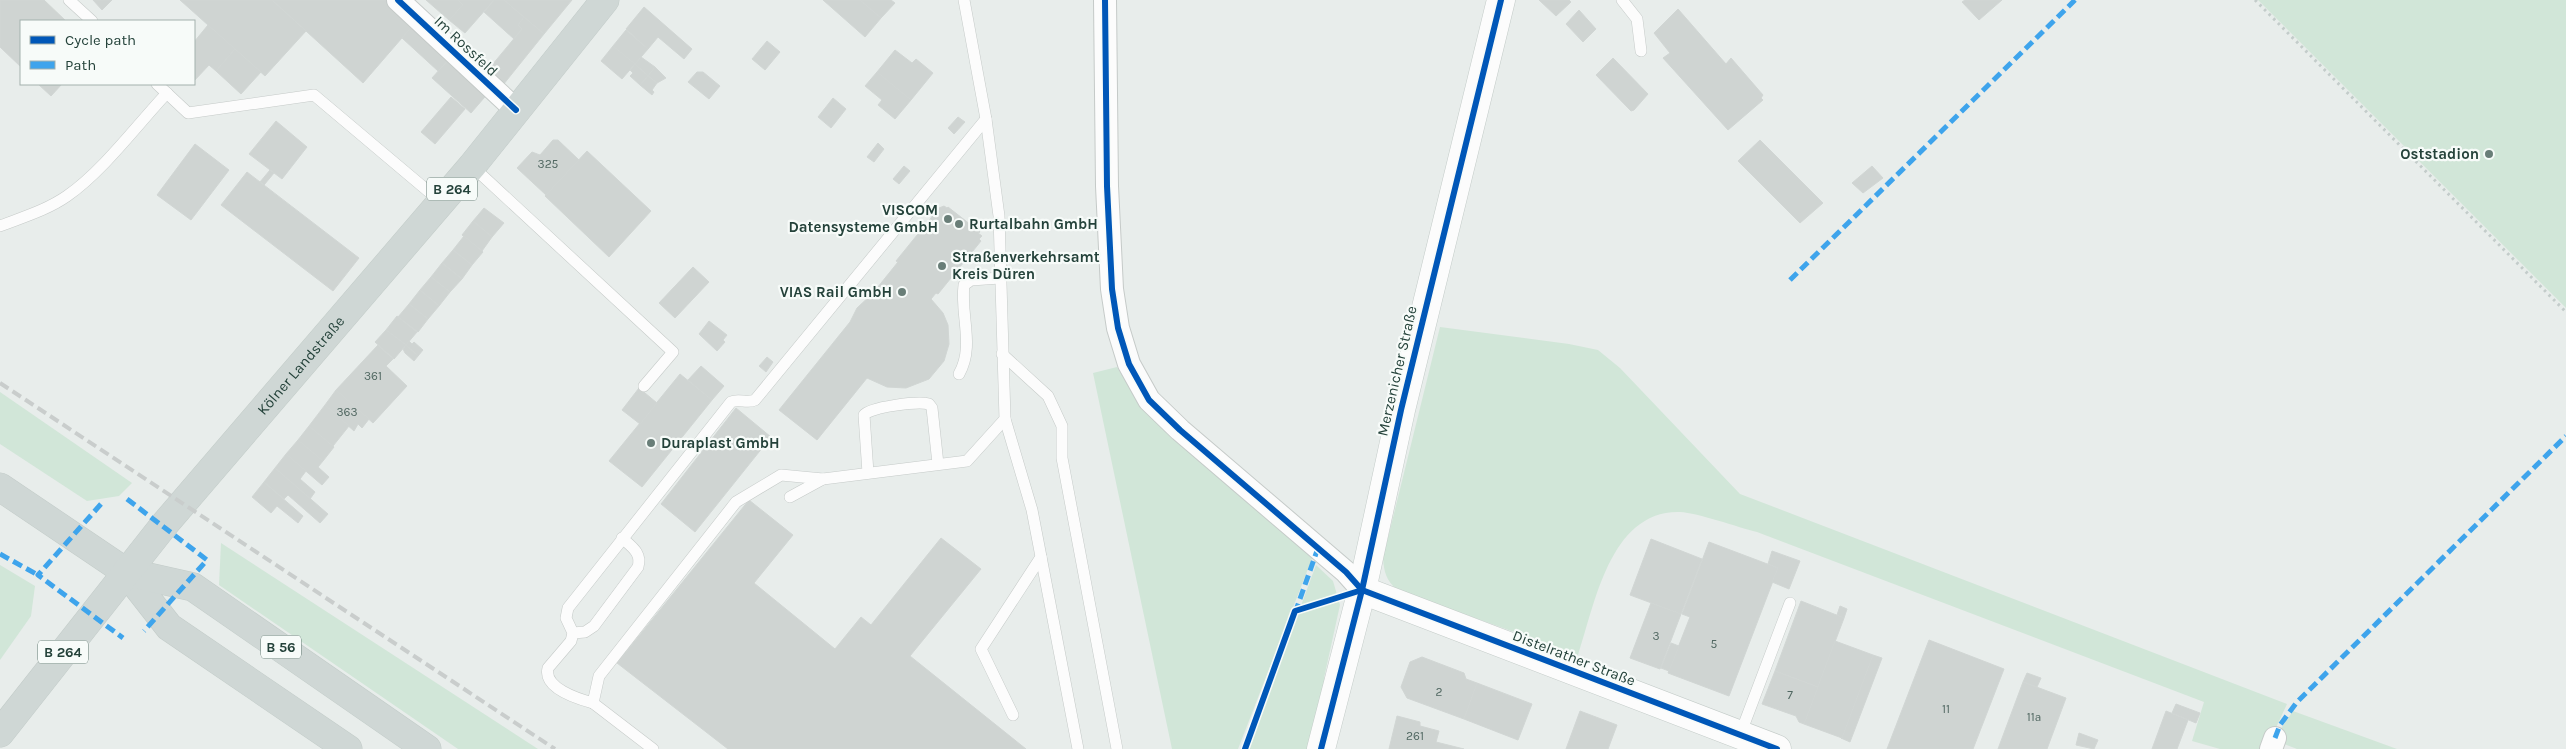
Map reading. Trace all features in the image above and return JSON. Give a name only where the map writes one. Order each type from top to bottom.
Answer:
[{"type":"main road","name":"Kölner Landstraße","points":[[0,733],[126,572],[223,455],[472,166],[605,0]]},
{"type":"main road","name":"B 56","points":[[0,487],[126,572],[169,627],[348,749]]},
{"type":"main road","name":"B 56","points":[[126,572],[194,587],[427,749]]},
{"type":"street","name":"Im Rossfeld","points":[[398,0],[516,110]]},
{"type":"street","points":[[1105,0],[1107,186],[1112,289],[1118,328],[1129,364],[1149,400],[1180,430],[1346,572],[1362,590]]},
{"type":"street","name":"Merzenicher Straße","points":[[1321,749],[1362,590],[1403,400],[1501,0]]},
{"type":"street","name":"Distelrather Straße","points":[[1362,590],[1777,749]]},
{"type":"lane","points":[[69,0],[91,20]]},
{"type":"lane","points":[[964,0],[986,119],[999,216],[1004,419],[1032,510],[1078,749]]},
{"type":"lane","points":[[1622,0],[1637,19],[1641,51]]},
{"type":"lane","points":[[158,85],[188,113],[314,95],[441,202]]},
{"type":"lane","points":[[0,226],[50,206],[86,181],[167,93]]},
{"type":"lane","points":[[653,749],[593,703],[565,692],[548,678],[546,674],[548,668],[571,641],[573,633],[566,618],[568,608],[731,402],[739,400],[750,402],[761,394],[986,119]]},
{"type":"lane","points":[[472,166],[673,352],[644,386]]},
{"type":"lane","points":[[959,374],[966,359],[964,285],[971,280],[1000,278]]},
{"type":"lane","points":[[1002,354],[1048,396],[1062,426],[1062,458],[1117,749]]},
{"type":"lane","points":[[868,473],[864,416],[867,412],[878,408],[929,404],[932,408],[938,464]]},
{"type":"lane","points":[[593,703],[599,676],[736,502],[781,475],[823,479],[967,461],[1004,419]]},
{"type":"lane","points":[[790,497],[823,479]]},
{"type":"lane","points":[[573,633],[585,632],[594,626],[638,567],[640,560],[637,551],[622,538]]},
{"type":"lane","points":[[1013,715],[980,649],[1041,557]]},
{"type":"lane","points":[[1740,735],[1790,603]]},
{"type":"path","points":[[2255,0],[2566,312]]},
{"type":"green space","name":"Oststadion","points":[[2258,0],[2566,0],[2566,308]]},
{"type":"green space","points":[[1440,327],[1569,344],[1598,350],[1620,368],[1740,494],[2287,704],[2266,749],[2220,749],[2192,741],[2204,702],[1757,532],[1688,513],[1656,515],[1637,526],[1621,543],[1599,587],[1578,655],[1397,590],[1386,576],[1383,558]]},
{"type":"green space","points":[[1117,367],[1138,401],[1313,556],[1238,749],[1172,749],[1093,373]]},
{"type":"green space","points":[[0,392],[132,483],[119,496],[87,501],[0,444]]},
{"type":"green space","points":[[221,543],[538,749],[458,749],[219,585]]},
{"type":"green space","points":[[0,565],[35,586],[31,616],[0,660]]},
{"type":"green space","points":[[1316,565],[1333,581],[1340,605],[1324,678],[1330,677],[1312,749],[1248,749]]},
{"type":"green space","points":[[2293,711],[2397,749],[2297,749],[2279,742],[2280,730]]},
{"type":"building","points":[[0,0],[44,0],[65,20],[20,20],[20,66],[0,47]]},
{"type":"building","points":[[93,0],[112,0],[102,10]]},
{"type":"building","points":[[180,0],[272,0],[306,31],[265,76]]},
{"type":"building","points":[[272,0],[388,0],[414,24],[363,83]]},
{"type":"building","points":[[426,0],[458,0],[463,5],[449,20]]},
{"type":"building","points":[[458,0],[494,0],[465,33],[449,20],[463,5]]},
{"type":"building","points":[[494,0],[504,0],[524,17],[518,25],[522,29],[514,39],[484,12]]},
{"type":"building","points":[[504,0],[572,0],[544,34]]},
{"type":"building","points":[[823,0],[860,0],[881,18],[865,37]]},
{"type":"building","points":[[860,0],[891,0],[895,3],[881,18]]},
{"type":"building","points":[[1539,0],[1569,0],[1571,2],[1556,16]]},
{"type":"building","points":[[1965,0],[2002,0],[1979,20],[1962,2]]},
{"type":"building","points":[[644,7],[692,49],[684,59],[658,37],[648,49],[626,29]]},
{"type":"building","points":[[1678,9],[1726,64],[1731,58],[1763,95],[1761,98],[1763,100],[1728,130],[1663,58],[1670,53],[1654,33]]},
{"type":"building","points":[[1579,10],[1596,29],[1583,42],[1566,24]]},
{"type":"building","points":[[524,17],[544,34],[503,85],[487,71],[522,29],[518,25]]},
{"type":"building","points":[[414,24],[451,57],[438,71],[402,38]]},
{"type":"building","points":[[208,25],[235,49],[216,71],[209,65],[195,80],[195,41]]},
{"type":"building","points":[[626,30],[648,49],[635,64],[613,46]]},
{"type":"building","points":[[767,41],[780,52],[765,70],[752,59]]},
{"type":"building","points":[[613,46],[635,64],[622,79],[601,61]]},
{"type":"building","points":[[235,49],[261,72],[241,94],[216,71]]},
{"type":"building","points":[[895,50],[912,63],[916,59],[933,73],[911,100],[877,72]]},
{"type":"building","points":[[451,57],[490,91],[471,113],[432,78]]},
{"type":"building","points":[[641,57],[655,67],[648,76],[635,64]]},
{"type":"building","points":[[1613,58],[1648,94],[1634,110],[1631,111],[1596,75]]},
{"type":"building","points":[[635,64],[648,76],[640,85],[630,76],[633,73],[630,70]]},
{"type":"building","points":[[655,67],[666,78],[657,83],[648,76]]},
{"type":"building","points":[[697,72],[703,72],[720,86],[709,99],[688,82]]},
{"type":"building","points":[[877,72],[911,100],[895,119],[878,105],[882,100],[865,86]]},
{"type":"building","points":[[648,76],[657,83],[652,90],[654,92],[652,95],[640,85]]},
{"type":"building","points":[[39,85],[61,85],[51,96]]},
{"type":"building","points":[[451,97],[465,109],[435,144],[421,132]]},
{"type":"building","points":[[833,98],[846,109],[831,128],[818,117]]},
{"type":"building","points":[[958,117],[965,122],[954,134],[948,128]]},
{"type":"building","points":[[276,121],[307,147],[282,179],[249,154]]},
{"type":"building","points":[[553,140],[558,140],[579,160],[546,195],[517,168],[532,152],[540,155]]},
{"type":"building","points":[[1760,140],[1823,203],[1800,223],[1738,161]]},
{"type":"building","points":[[878,143],[884,149],[874,162],[867,157]]},
{"type":"building","points":[[195,144],[229,170],[191,220],[157,195]]},
{"type":"building","points":[[587,151],[651,211],[609,257],[545,196]]},
{"type":"building","points":[[904,166],[910,171],[899,184],[893,179]]},
{"type":"building","points":[[1872,166],[1883,178],[1863,193],[1852,183]]},
{"type":"building","points":[[270,170],[274,173],[264,185],[260,182]]},
{"type":"building","points":[[247,172],[359,258],[333,291],[221,205]]},
{"type":"building","points":[[948,207],[980,232],[978,233],[982,236],[979,239],[981,241],[938,294],[936,293],[931,299],[943,313],[948,325],[949,344],[944,361],[929,379],[906,388],[887,387],[867,378],[817,440],[779,410],[850,322],[857,308],[873,293],[939,208]]},
{"type":"building","points":[[484,208],[504,223],[492,237],[473,221]]},
{"type":"building","points":[[473,221],[492,237],[482,251],[462,235]]},
{"type":"building","points":[[464,236],[483,252],[472,265],[453,250]]},
{"type":"building","points":[[453,250],[472,265],[462,279],[442,263]]},
{"type":"building","points":[[442,263],[462,279],[450,292],[431,277]]},
{"type":"building","points":[[693,267],[709,282],[675,318],[659,303]]},
{"type":"building","points":[[431,277],[450,292],[439,306],[420,290]]},
{"type":"building","points":[[420,290],[439,306],[428,319],[409,304]]},
{"type":"building","points":[[409,304],[428,319],[418,332],[398,317]]},
{"type":"building","points":[[397,316],[417,332],[406,345],[386,330]]},
{"type":"building","points":[[709,321],[727,335],[723,340],[725,342],[717,351],[699,334]]},
{"type":"building","points":[[386,330],[406,345],[394,359],[375,342]]},
{"type":"building","points":[[409,341],[412,344],[414,342],[423,350],[418,356],[406,345]]},
{"type":"building","points":[[378,345],[393,359],[386,366],[407,386],[373,423],[336,390]]},
{"type":"building","points":[[406,345],[418,356],[414,361],[403,349]]},
{"type":"building","points":[[767,357],[773,362],[766,372],[759,366]]},
{"type":"building","points":[[701,366],[724,386],[712,400],[688,380]]},
{"type":"building","name":"Duraplast GmbH","points":[[680,374],[712,400],[642,487],[609,461]]},
{"type":"building","points":[[639,388],[657,403],[640,424],[622,410]]},
{"type":"building","points":[[336,390],[369,419],[362,428],[358,424],[354,431],[325,405]]},
{"type":"building","points":[[325,405],[349,426],[333,446],[309,426]]},
{"type":"building","points":[[736,408],[771,437],[695,532],[661,504]]},
{"type":"building","points":[[309,426],[334,447],[323,461],[298,440]]},
{"type":"building","points":[[298,440],[323,461],[318,467],[329,477],[322,485],[286,454]]},
{"type":"building","points":[[286,454],[306,471],[300,479],[315,492],[310,499],[275,468]]},
{"type":"building","points":[[275,468],[328,514],[320,523],[288,495],[284,499],[264,482]]},
{"type":"building","points":[[264,482],[303,516],[298,523],[277,506],[271,513],[252,497]]},
{"type":"building","points":[[749,500],[793,535],[754,583],[835,649],[861,617],[871,625],[941,538],[981,569],[910,656],[1026,749],[728,749],[617,663]]},
{"type":"building","points":[[1651,539],[1702,559],[1681,614],[1630,595]]},
{"type":"building","points":[[1709,542],[1778,568],[1729,696],[1668,673],[1690,617],[1682,614]]},
{"type":"building","points":[[1772,551],[1800,561],[1789,589],[1772,582],[1778,568],[1768,564]]},
{"type":"building","points":[[1801,601],[1844,618],[1818,687],[1775,671]]},
{"type":"building","points":[[1651,603],[1681,614],[1660,669],[1630,658]]},
{"type":"building","points":[[1840,606],[1847,609],[1844,618],[1837,615]]},
{"type":"building","points":[[1929,640],[2004,669],[1973,749],[1887,749]]},
{"type":"building","points":[[1835,641],[1873,655],[1842,738],[1804,724]]},
{"type":"building","points":[[1671,643],[1679,646],[1669,671],[1661,668]]},
{"type":"building","points":[[1873,655],[1882,658],[1850,742],[1841,738]]},
{"type":"building","points":[[1422,657],[1464,673],[1466,679],[1477,683],[1464,719],[1407,698],[1401,687],[1410,662]]},
{"type":"building","points":[[1775,671],[1818,687],[1804,724],[1799,722],[1796,716],[1762,704]]},
{"type":"building","points":[[2027,673],[2041,678],[2037,687],[2023,682]]},
{"type":"building","points":[[2023,682],[2066,698],[2047,749],[1998,749]]},
{"type":"building","points":[[1477,683],[1532,704],[1518,740],[1464,719]]},
{"type":"building","points":[[2176,704],[2200,713],[2196,723],[2172,713]]},
{"type":"building","points":[[1580,711],[1617,725],[1608,749],[1566,749]]},
{"type":"building","points":[[2166,711],[2188,720],[2177,749],[2152,749]]},
{"type":"building","points":[[1397,716],[1420,722],[1420,726],[1439,731],[1436,742],[1464,749],[1389,749]]},
{"type":"building","points":[[2079,733],[2098,740],[2094,749],[2076,745]]},
{"type":"railway","points":[[0,383],[555,749]]},
{"type":"marked path","points":[[1790,280],[2075,0]]},
{"type":"marked path","points":[[2275,738],[2280,725],[2297,702],[2566,436]]},
{"type":"marked path","points":[[127,499],[207,560],[144,631]]},
{"type":"marked path","points":[[101,504],[38,575],[123,638]]},
{"type":"marked path","points":[[1295,613],[1318,548]]},
{"type":"marked path","points":[[0,554],[38,575]]},
{"type":"cycle path","points":[[398,0],[516,110]]},
{"type":"cycle path","points":[[1105,0],[1107,186],[1112,289],[1118,328],[1129,364],[1149,400],[1180,430],[1346,572],[1362,590],[1777,749]]},
{"type":"cycle path","points":[[1321,749],[1362,590],[1401,410],[1501,0]]},
{"type":"cycle path","points":[[1245,749],[1295,611],[1362,590]]},
{"type":"place","name":"Oststadion","points":[[2489,154]]},
{"type":"place","name":"VISCOM Datensysteme GmbH","points":[[948,219]]},
{"type":"place","name":"Rurtalbahn GmbH","points":[[959,224]]},
{"type":"place","name":"Straßenverkehrsamt Kreis Düren","points":[[942,266]]},
{"type":"place","name":"VIAS Rail GmbH","points":[[902,292]]},
{"type":"place","name":"Duraplast GmbH","points":[[651,443]]}]
